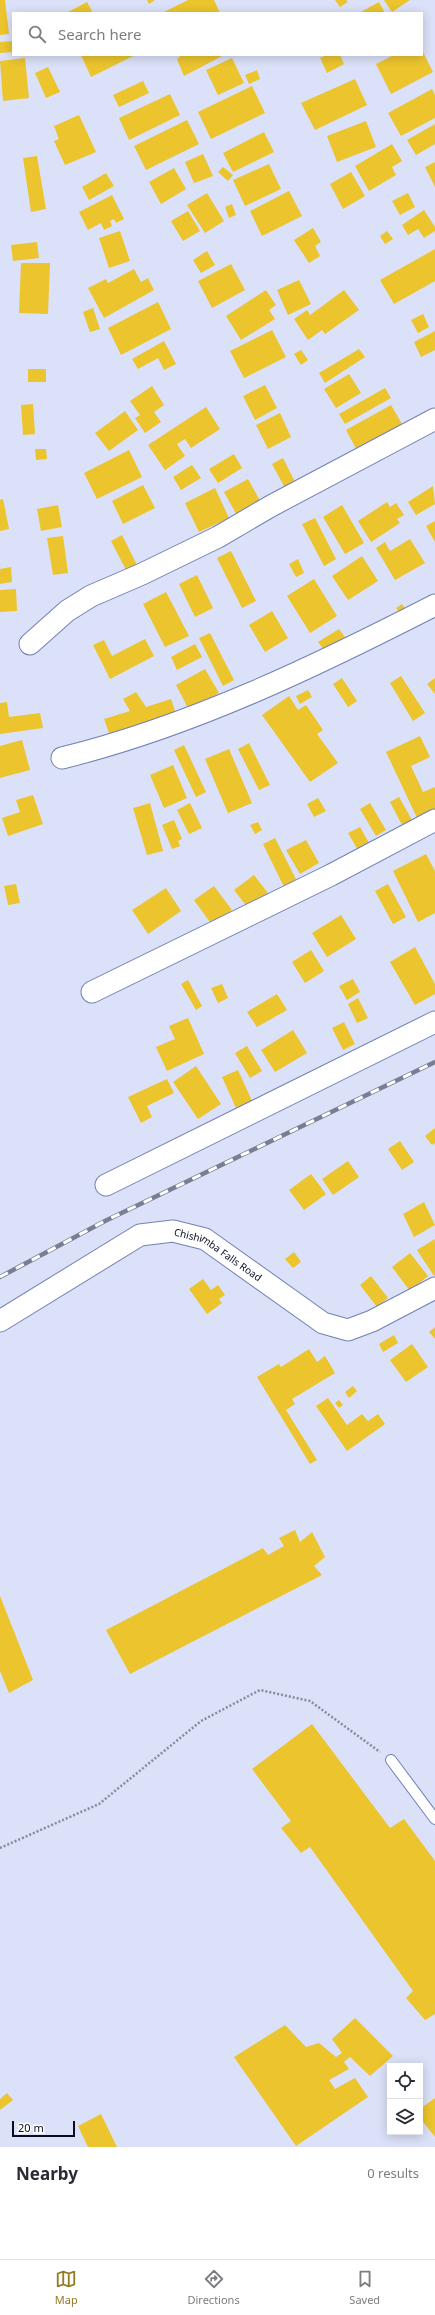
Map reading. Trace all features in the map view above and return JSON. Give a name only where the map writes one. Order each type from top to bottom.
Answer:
[{"type":"street","points":[[30,644],[67,611],[91,596],[142,574],[218,537],[271,506],[435,419]]},
{"type":"street","points":[[62,758],[96,750],[207,711],[339,655],[435,605]]},
{"type":"street","points":[[92,992],[331,875],[435,820]]},
{"type":"street","points":[[106,1185],[435,1022]]},
{"type":"street","name":"Chishimba Falls Road","points":[[0,1321],[140,1236],[173,1231],[205,1239],[323,1323],[348,1330],[372,1321],[435,1288]]},
{"type":"lane","points":[[391,1760],[435,1818]]},
{"type":"path","points":[[0,1848],[99,1804],[202,1721],[260,1690],[310,1701],[391,1760]]},
{"type":"building","points":[[0,0],[5,0],[9,34],[0,35]]},
{"type":"building","points":[[147,0],[155,0],[149,4]]},
{"type":"building","points":[[188,0],[214,0],[220,12],[164,12]]},
{"type":"building","points":[[335,0],[346,0],[348,2],[340,7]]},
{"type":"building","points":[[384,0],[410,0],[392,12]]},
{"type":"building","points":[[87,2],[92,12],[68,12]]},
{"type":"building","points":[[379,2],[384,12],[361,12]]},
{"type":"building","points":[[12,41],[12,52],[0,53],[0,42]]},
{"type":"building","points":[[423,52],[433,72],[391,94],[376,64],[392,56],[423,56]]},
{"type":"building","points":[[81,56],[133,56],[91,77]]},
{"type":"building","points":[[181,56],[222,56],[184,76],[177,59]]},
{"type":"building","points":[[325,56],[340,56],[344,64],[327,73],[320,58]]},
{"type":"building","points":[[25,58],[29,98],[3,101],[0,61]]},
{"type":"building","points":[[232,58],[244,83],[218,95],[206,70]]},
{"type":"building","points":[[48,67],[60,92],[46,98],[35,73]]},
{"type":"building","points":[[257,70],[260,79],[249,84],[245,75]]},
{"type":"building","points":[[355,79],[367,105],[315,130],[301,103]]},
{"type":"building","points":[[143,81],[149,93],[119,107],[113,95]]},
{"type":"building","points":[[252,86],[265,113],[211,139],[198,112]]},
{"type":"building","points":[[432,89],[435,95],[435,118],[401,136],[388,113]]},
{"type":"building","points":[[170,94],[180,115],[129,140],[119,118]]},
{"type":"building","points":[[79,115],[96,152],[65,165],[54,141],[59,139],[54,126]]},
{"type":"building","points":[[187,120],[199,144],[146,170],[134,146]]},
{"type":"building","points":[[366,121],[376,147],[337,162],[327,136]]},
{"type":"building","points":[[435,124],[435,144],[416,155],[407,140]]},
{"type":"building","points":[[264,132],[274,152],[233,172],[223,153]]},
{"type":"building","points":[[392,144],[402,161],[392,167],[396,175],[369,191],[355,166]]},
{"type":"building","points":[[203,154],[213,176],[194,183],[185,162]]},
{"type":"building","points":[[37,156],[46,209],[31,212],[23,158]]},
{"type":"building","points":[[435,162],[435,187],[425,167]]},
{"type":"building","points":[[269,164],[281,189],[245,206],[233,180]]},
{"type":"building","points":[[223,167],[233,175],[228,181],[218,172]]},
{"type":"building","points":[[174,168],[186,189],[161,204],[149,182]]},
{"type":"building","points":[[351,172],[365,196],[343,209],[330,184]]},
{"type":"building","points":[[106,173],[114,186],[89,200],[82,187]]},
{"type":"building","points":[[289,191],[302,216],[262,236],[250,211]]},
{"type":"building","points":[[207,193],[224,221],[205,233],[187,205]]},
{"type":"building","points":[[408,193],[415,207],[400,215],[392,201]]},
{"type":"building","points":[[112,195],[124,219],[116,223],[114,219],[110,221],[112,226],[104,230],[101,223],[88,230],[79,212]]},
{"type":"building","points":[[232,204],[236,215],[229,218],[225,207]]},
{"type":"building","points":[[424,210],[435,227],[435,231],[424,238],[418,229],[408,235],[402,225]]},
{"type":"building","points":[[188,211],[200,231],[183,241],[171,221]]},
{"type":"building","points":[[313,228],[321,242],[315,246],[320,256],[309,263],[294,240]]},
{"type":"building","points":[[120,231],[130,261],[109,268],[99,238]]},
{"type":"building","points":[[387,231],[393,239],[385,244],[380,236]]},
{"type":"building","points":[[37,242],[39,258],[13,261],[11,245]]},
{"type":"building","points":[[435,249],[435,281],[394,304],[380,280]]},
{"type":"building","points":[[207,251],[215,265],[201,273],[193,260]]},
{"type":"building","points":[[21,263],[50,263],[48,314],[19,313]]},
{"type":"building","points":[[231,264],[245,290],[212,308],[198,281]]},
{"type":"building","points":[[134,269],[141,282],[148,278],[154,290],[104,318],[88,288],[106,279],[108,283]]},
{"type":"building","points":[[299,280],[311,304],[288,315],[277,290]]},
{"type":"building","points":[[266,290],[276,305],[269,310],[275,319],[241,340],[226,316]]},
{"type":"building","points":[[344,290],[359,310],[325,334],[322,330],[308,340],[294,319],[307,310],[310,315]]},
{"type":"building","points":[[158,302],[171,329],[121,355],[108,328]]},
{"type":"building","points":[[93,308],[100,329],[90,332],[83,312]]},
{"type":"building","points":[[423,314],[429,327],[418,333],[411,320]]},
{"type":"building","points":[[272,330],[286,357],[244,378],[230,351]]},
{"type":"building","points":[[435,331],[435,350],[421,357],[414,342]]},
{"type":"building","points":[[164,341],[176,364],[164,370],[158,358],[138,369],[132,359]]},
{"type":"building","points":[[359,349],[365,357],[325,383],[319,373]]},
{"type":"building","points":[[301,350],[308,360],[301,365],[294,354]]},
{"type":"building","points":[[28,369],[46,369],[46,382],[28,382]]},
{"type":"building","points":[[349,374],[361,393],[336,408],[324,389]]},
{"type":"building","points":[[265,385],[277,408],[255,420],[243,396]]},
{"type":"building","points":[[152,386],[164,405],[154,412],[161,422],[145,433],[135,418],[140,415],[130,401]]},
{"type":"building","points":[[385,388],[391,398],[345,424],[339,414]]},
{"type":"building","points":[[33,404],[35,434],[23,435],[21,405]]},
{"type":"building","points":[[391,405],[405,429],[359,454],[346,430]]},
{"type":"building","points":[[206,407],[220,429],[191,448],[185,439],[177,444],[185,456],[165,470],[148,445]]},
{"type":"building","points":[[125,411],[138,430],[109,451],[95,433]]},
{"type":"building","points":[[280,413],[291,437],[268,449],[256,425]]},
{"type":"building","points":[[35,449],[46,449],[47,459],[36,460]]},
{"type":"building","points":[[129,450],[142,477],[97,499],[84,473]]},
{"type":"building","points":[[234,454],[242,468],[218,483],[209,469]]},
{"type":"building","points":[[283,458],[295,482],[285,488],[272,464]]},
{"type":"building","points":[[192,465],[201,478],[181,490],[173,477]]},
{"type":"building","points":[[248,479],[263,506],[239,519],[224,492]]},
{"type":"building","points":[[143,485],[155,508],[123,524],[112,501]]},
{"type":"building","points":[[433,486],[435,504],[416,515],[408,502]]},
{"type":"building","points":[[215,488],[229,518],[199,532],[185,503]]},
{"type":"building","points":[[3,499],[9,529],[0,531],[0,500]]},
{"type":"building","points":[[387,502],[390,507],[396,503],[404,515],[397,519],[400,523],[371,542],[358,521]]},
{"type":"building","points":[[58,505],[62,527],[41,531],[37,509]]},
{"type":"building","points":[[342,505],[364,543],[345,554],[323,517]]},
{"type":"building","points":[[315,518],[336,559],[324,566],[302,524]]},
{"type":"building","points":[[435,521],[435,542],[426,526]]},
{"type":"building","points":[[122,535],[137,565],[126,570],[111,541]]},
{"type":"building","points":[[63,536],[68,573],[53,575],[47,538]]},
{"type":"building","points":[[410,539],[425,563],[395,580],[376,548],[385,542],[390,551]]},
{"type":"building","points":[[231,551],[256,601],[242,608],[217,558]]},
{"type":"building","points":[[362,556],[378,581],[348,600],[332,576]]},
{"type":"building","points":[[298,559],[304,573],[296,577],[289,564]]},
{"type":"building","points":[[11,567],[12,582],[0,584],[0,569]]},
{"type":"building","points":[[197,575],[213,608],[195,617],[179,584]]},
{"type":"building","points":[[314,579],[337,616],[310,633],[287,596]]},
{"type":"building","points":[[16,589],[17,611],[0,612],[0,590]]},
{"type":"building","points":[[166,592],[189,636],[165,647],[143,604]]},
{"type":"building","points":[[402,604],[408,613],[403,618],[396,608]]},
{"type":"building","points":[[272,611],[288,638],[265,652],[249,625]]},
{"type":"building","points":[[339,629],[348,641],[327,654],[318,642]]},
{"type":"building","points":[[210,633],[234,680],[223,686],[199,638]]},
{"type":"building","points":[[145,639],[154,656],[110,679],[93,645],[104,640],[112,656]]},
{"type":"building","points":[[195,644],[202,657],[177,670],[171,657]]},
{"type":"building","points":[[205,669],[219,693],[189,710],[176,685]]},
{"type":"building","points":[[401,676],[425,713],[413,721],[390,683]]},
{"type":"building","points":[[342,678],[357,701],[348,707],[333,684]]},
{"type":"building","points":[[435,678],[435,694],[427,684]]},
{"type":"building","points":[[308,690],[312,697],[300,704],[296,696]]},
{"type":"building","points":[[136,692],[146,707],[171,699],[176,714],[110,736],[104,719],[130,711],[123,699]]},
{"type":"building","points":[[289,696],[298,710],[306,705],[323,730],[317,734],[338,763],[310,782],[262,715]]},
{"type":"building","points":[[7,702],[9,717],[40,713],[43,728],[0,734],[0,703]]},
{"type":"building","points":[[420,736],[430,757],[411,766],[423,792],[435,787],[435,814],[419,822],[386,752]]},
{"type":"building","points":[[22,740],[30,770],[0,778],[0,746]]},
{"type":"building","points":[[249,743],[270,785],[259,790],[238,749]]},
{"type":"building","points":[[184,745],[206,792],[196,797],[174,750]]},
{"type":"building","points":[[229,749],[252,803],[228,813],[205,759]]},
{"type":"building","points":[[173,765],[187,798],[164,808],[150,775]]},
{"type":"building","points":[[33,795],[43,824],[8,836],[2,818],[20,812],[16,800]]},
{"type":"building","points":[[399,797],[412,820],[402,825],[390,802]]},
{"type":"building","points":[[318,798],[326,811],[314,817],[307,804]]},
{"type":"building","points":[[150,803],[163,851],[147,855],[133,808]]},
{"type":"building","points":[[190,803],[202,828],[189,834],[177,810]]},
{"type":"building","points":[[370,803],[386,830],[376,836],[360,809]]},
{"type":"building","points":[[174,820],[182,839],[178,841],[180,846],[172,849],[162,825]]},
{"type":"building","points":[[258,822],[262,830],[255,834],[250,825]]},
{"type":"building","points":[[360,827],[373,850],[362,857],[348,833]]},
{"type":"building","points":[[275,838],[299,885],[286,891],[263,844]]},
{"type":"building","points":[[306,840],[319,863],[300,874],[286,850]]},
{"type":"building","points":[[426,854],[435,871],[435,913],[418,922],[393,871]]},
{"type":"building","points":[[254,875],[271,897],[251,912],[234,890]]},
{"type":"building","points":[[16,884],[20,903],[8,905],[4,886]]},
{"type":"building","points":[[388,884],[406,917],[393,924],[375,891]]},
{"type":"building","points":[[214,886],[232,910],[212,925],[194,900]]},
{"type":"building","points":[[166,888],[181,911],[148,934],[132,910]]},
{"type":"building","points":[[341,915],[356,939],[327,957],[312,933]]},
{"type":"building","points":[[415,947],[435,984],[435,994],[415,1005],[390,962]]},
{"type":"building","points":[[311,950],[324,971],[305,983],[292,962]]},
{"type":"building","points":[[353,979],[360,992],[347,1000],[339,986]]},
{"type":"building","points":[[188,980],[202,1006],[196,1010],[181,984]]},
{"type":"building","points":[[222,984],[228,998],[218,1003],[211,988]]},
{"type":"building","points":[[277,994],[287,1010],[257,1027],[247,1012]]},
{"type":"building","points":[[358,998],[368,1018],[357,1023],[348,1004]]},
{"type":"building","points":[[188,1018],[204,1054],[167,1071],[156,1047],[175,1039],[169,1026]]},
{"type":"building","points":[[344,1022],[355,1044],[343,1050],[332,1028]]},
{"type":"building","points":[[293,1030],[307,1053],[275,1072],[261,1050]]},
{"type":"building","points":[[247,1046],[262,1071],[250,1078],[235,1053]]},
{"type":"building","points":[[196,1066],[221,1104],[198,1119],[173,1082]]},
{"type":"building","points":[[238,1070],[252,1101],[236,1108],[222,1077]]},
{"type":"building","points":[[167,1079],[174,1093],[147,1106],[152,1117],[141,1123],[128,1097]]},
{"type":"building","points":[[435,1128],[435,1143],[432,1145],[425,1136]]},
{"type":"building","points":[[400,1141],[414,1162],[402,1170],[388,1149]]},
{"type":"building","points":[[348,1161],[359,1177],[333,1195],[322,1179]]},
{"type":"building","points":[[311,1174],[326,1194],[304,1210],[289,1190]]},
{"type":"building","points":[[424,1202],[435,1225],[414,1237],[403,1214]]},
{"type":"building","points":[[435,1239],[435,1275],[434,1276],[417,1250]]},
{"type":"building","points":[[294,1252],[301,1262],[293,1268],[285,1259]]},
{"type":"building","points":[[410,1253],[428,1276],[410,1291],[392,1267]]},
{"type":"building","points":[[371,1276],[388,1298],[377,1307],[360,1285]]},
{"type":"building","points":[[203,1279],[211,1290],[218,1285],[225,1295],[219,1299],[222,1303],[207,1314],[189,1289]]},
{"type":"building","points":[[435,1327],[435,1339],[429,1332]]},
{"type":"building","points":[[394,1335],[398,1343],[383,1352],[379,1344]]},
{"type":"building","points":[[412,1344],[428,1367],[406,1382],[390,1360]]},
{"type":"building","points":[[309,1349],[317,1362],[325,1356],[335,1373],[292,1399],[295,1404],[286,1410],[317,1460],[310,1464],[257,1377],[279,1364],[281,1367]]},
{"type":"building","points":[[353,1386],[357,1391],[349,1398],[345,1392]]},
{"type":"building","points":[[328,1398],[347,1425],[362,1414],[368,1421],[378,1414],[385,1424],[347,1451],[316,1406]]},
{"type":"building","points":[[339,1400],[343,1405],[339,1408],[335,1403]]},
{"type":"building","points":[[295,1530],[300,1542],[312,1532],[325,1557],[314,1566],[322,1575],[130,1674],[106,1630],[263,1548],[268,1555],[284,1546],[279,1538]]},
{"type":"building","points":[[0,1596],[33,1680],[9,1693],[0,1671]]},
{"type":"building","points":[[312,1724],[390,1828],[404,1819],[435,1861],[435,2014],[425,2020],[406,1998],[413,1991],[310,1847],[301,1853],[281,1828],[291,1821],[252,1769]]},
{"type":"building","points":[[355,2018],[393,2056],[370,2076],[350,2057],[344,2062],[349,2069],[329,2080],[335,2089],[355,2078],[368,2097],[296,2146],[234,2057],[285,2025],[306,2047],[319,2043],[336,2057],[342,2053],[332,2039]]},
{"type":"building","points":[[7,2093],[13,2100],[0,2110],[0,2099]]},
{"type":"building","points":[[435,2098],[435,2137],[423,2122],[423,2107]]},
{"type":"building","points":[[101,2114],[117,2147],[88,2147],[78,2126]]},
{"type":"railway","points":[[0,1277],[105,1221],[435,1062]]}]
